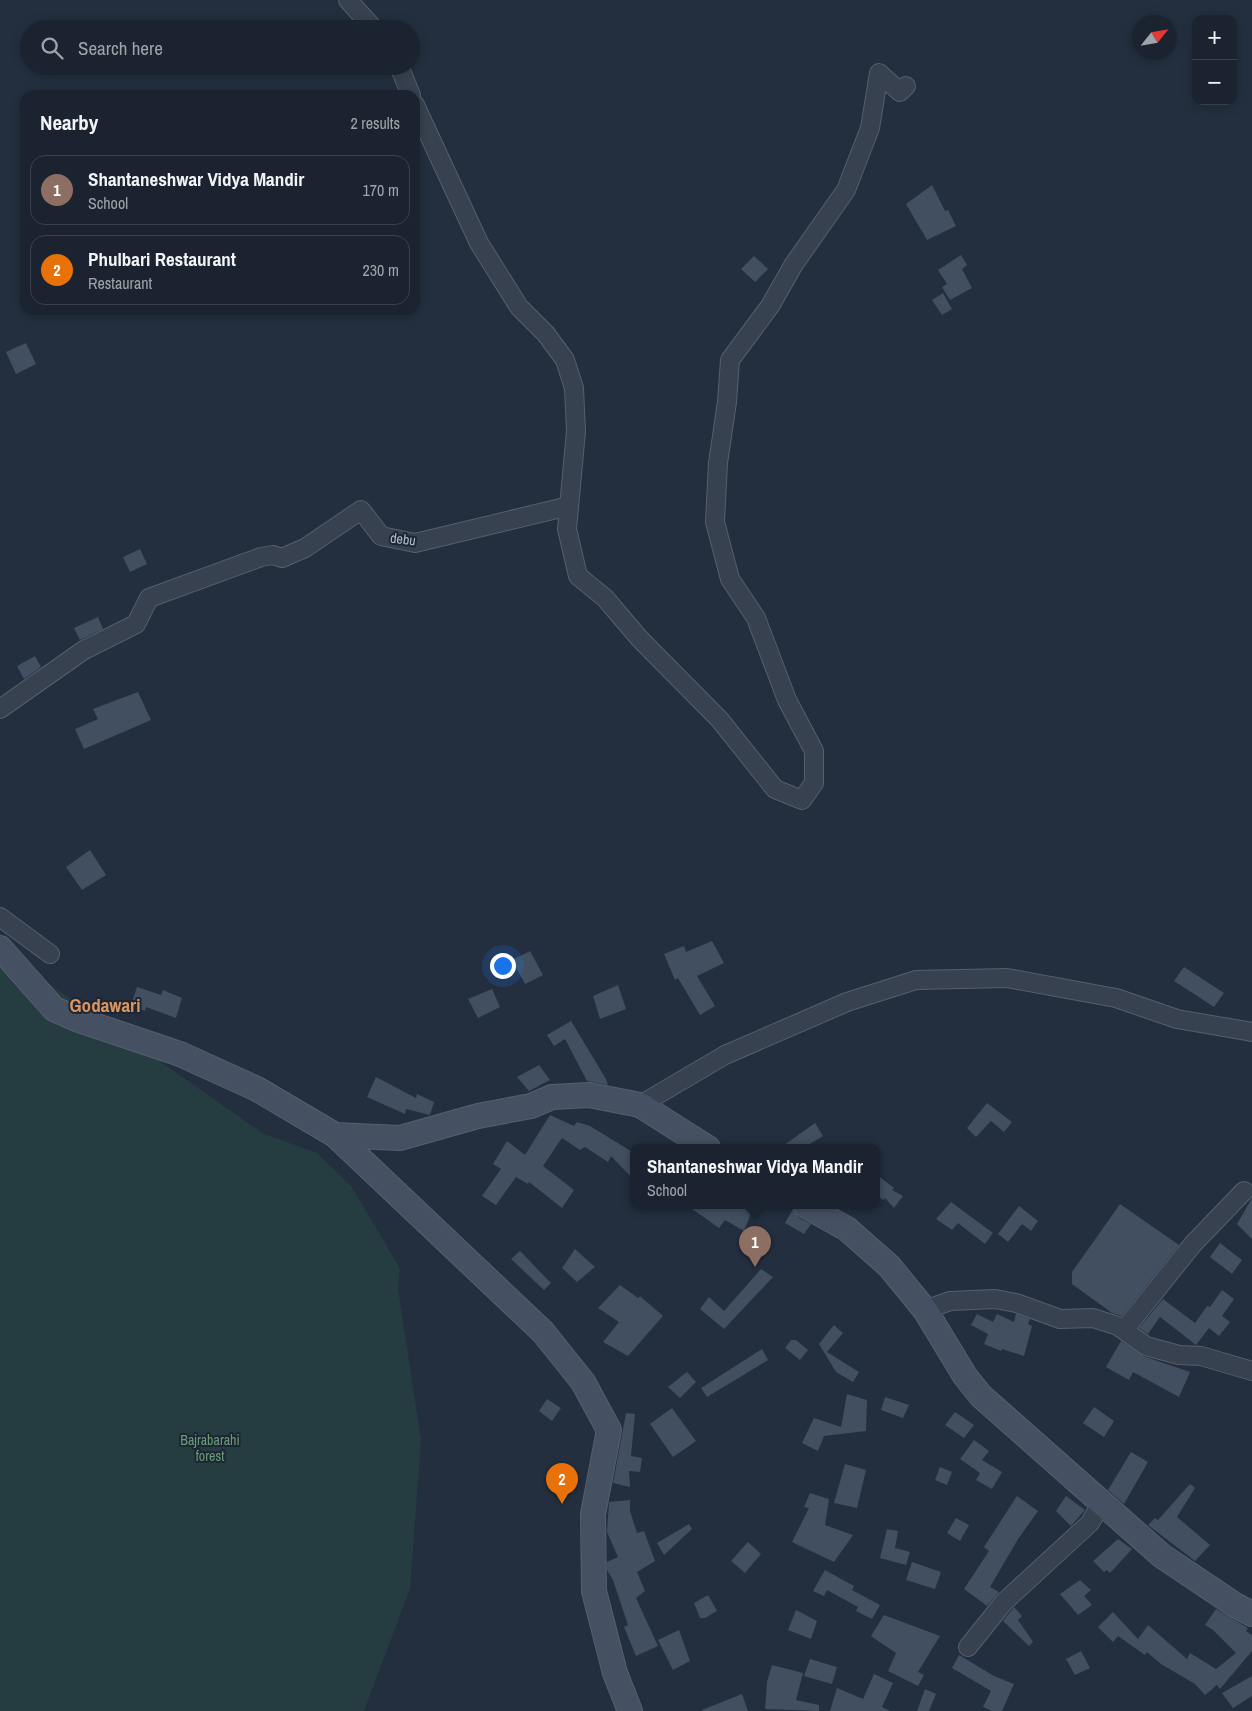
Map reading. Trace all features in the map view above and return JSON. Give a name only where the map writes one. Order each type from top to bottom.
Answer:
[{"type":"street","points":[[348,0],[366,20]]},
{"type":"street","points":[[420,116],[479,243],[519,307],[546,334],[565,360],[574,388],[576,431],[567,529],[578,576],[605,598],[639,638],[720,720],[775,789],[802,800],[814,783],[814,751],[787,700],[756,618],[730,579],[715,522],[718,463],[727,402],[730,360],[770,306],[794,264],[846,190],[870,128],[879,73],[900,92],[906,86]]},
{"type":"street","points":[[403,75],[409,90]]},
{"type":"street","name":"debu","points":[[0,709],[84,650],[136,624],[149,598],[261,558],[273,555],[282,558],[305,548],[361,510],[381,536],[415,543],[569,506]]},
{"type":"street","points":[[0,916],[50,954]]},
{"type":"street","points":[[0,948],[54,1009],[79,1020],[180,1054],[257,1089],[335,1135],[543,1332],[583,1382],[609,1430],[592,1514],[594,1591],[615,1673],[630,1711]]},
{"type":"street","points":[[640,1105],[725,1055],[847,1002],[916,980],[1008,978],[1116,998],[1177,1019],[1252,1032]]},
{"type":"street","points":[[335,1135],[400,1138],[478,1116],[531,1106],[552,1097],[590,1095],[640,1105],[702,1144]]},
{"type":"street","points":[[1124,1330],[1193,1244],[1244,1191]]},
{"type":"street","points":[[811,1209],[847,1229],[889,1266],[925,1310],[964,1376],[981,1396],[1162,1556],[1235,1605],[1252,1614]]},
{"type":"street","points":[[925,1310],[950,1301],[996,1299],[1016,1303],[1060,1319],[1093,1318],[1124,1330],[1146,1346],[1179,1355],[1201,1356],[1252,1371]]},
{"type":"street","points":[[968,1647],[1004,1602],[1090,1523],[1101,1504]]},
{"type":"green space","name":"Bajrabarahi forest","points":[[0,945],[22,965],[264,1134],[317,1153],[351,1186],[400,1269],[398,1289],[421,1440],[410,1589],[364,1711],[0,1711]]},
{"type":"building","points":[[932,185],[945,211],[948,210],[956,226],[927,240],[906,204]]},
{"type":"building","points":[[961,255],[967,265],[962,269],[972,288],[950,300],[942,287],[947,284],[938,270]]},
{"type":"building","points":[[754,256],[768,269],[755,282],[741,269]]},
{"type":"building","points":[[943,293],[952,309],[942,315],[932,300]]},
{"type":"building","points":[[26,343],[36,364],[16,374],[6,352]]},
{"type":"building","points":[[140,549],[147,564],[130,572],[123,557]]},
{"type":"building","points":[[98,617],[103,629],[80,640],[74,628]]},
{"type":"building","points":[[35,656],[41,667],[24,679],[17,666]]},
{"type":"building","points":[[138,692],[151,720],[84,749],[75,729],[98,719],[93,709]]},
{"type":"building","points":[[90,850],[106,875],[82,890],[66,867]]},
{"type":"building","points":[[712,941],[724,963],[697,976],[715,1006],[700,1015],[678,978],[675,980],[664,954],[684,946],[686,952]]},
{"type":"building","points":[[530,951],[543,975],[525,984],[512,960]]},
{"type":"building","points":[[1184,967],[1224,993],[1214,1007],[1174,981]]},
{"type":"building","points":[[618,985],[626,1009],[600,1019],[593,996]]},
{"type":"building","points":[[137,987],[161,995],[163,990],[182,998],[176,1018],[146,1007],[145,1011],[131,1005]]},
{"type":"building","points":[[492,989],[500,1007],[478,1018],[468,999]]},
{"type":"building","points":[[571,1021],[608,1085],[587,1081],[565,1039],[554,1046],[547,1035]]},
{"type":"building","points":[[539,1065],[550,1080],[529,1091],[517,1077]]},
{"type":"building","points":[[376,1077],[416,1098],[417,1094],[434,1102],[430,1115],[406,1109],[405,1114],[367,1097]]},
{"type":"building","points":[[987,1103],[1012,1122],[1004,1132],[991,1121],[976,1137],[967,1128]]},
{"type":"building","points":[[550,1115],[574,1126],[577,1122],[590,1126],[630,1151],[630,1176],[611,1156],[608,1162],[585,1147],[580,1150],[562,1138],[543,1166],[574,1190],[562,1208],[529,1182],[528,1184],[516,1177],[496,1205],[482,1196],[501,1169],[493,1164],[507,1141],[525,1155]]},
{"type":"building","points":[[815,1123],[823,1136],[810,1144],[786,1144]]},
{"type":"building","points":[[880,1177],[894,1188],[892,1190],[903,1196],[894,1208],[885,1198],[883,1200],[880,1197]]},
{"type":"building","points":[[1252,1198],[1252,1239],[1237,1224]]},
{"type":"building","points":[[951,1202],[993,1233],[985,1244],[958,1223],[952,1230],[936,1219]]},
{"type":"building","points":[[1120,1204],[1179,1245],[1122,1316],[1112,1313],[1072,1284],[1072,1272]]},
{"type":"building","points":[[1019,1206],[1038,1221],[1031,1231],[1022,1224],[1008,1242],[998,1234]]},
{"type":"building","points":[[692,1209],[753,1209],[744,1231],[725,1220],[719,1228]]},
{"type":"building","points":[[793,1209],[799,1218],[811,1224],[804,1234],[785,1223]]},
{"type":"building","points":[[1220,1243],[1242,1260],[1232,1274],[1210,1257]]},
{"type":"building","points":[[575,1249],[595,1267],[577,1282],[562,1268]]},
{"type":"building","points":[[520,1251],[551,1283],[544,1290],[511,1259]]},
{"type":"building","points":[[761,1269],[773,1277],[724,1329],[700,1309],[709,1297],[724,1311]]},
{"type":"building","points":[[620,1285],[638,1298],[640,1296],[663,1316],[628,1356],[603,1342],[619,1322],[598,1308]]},
{"type":"building","points":[[1222,1290],[1234,1299],[1222,1316],[1230,1322],[1219,1336],[1209,1328],[1196,1345],[1160,1317],[1148,1334],[1139,1328],[1163,1299],[1195,1323]]},
{"type":"building","points":[[977,1314],[993,1322],[997,1314],[1014,1322],[1016,1314],[1030,1319],[1028,1324],[1032,1326],[1024,1356],[1002,1349],[1001,1351],[984,1344],[988,1334],[971,1325]]},
{"type":"building","points":[[834,1325],[843,1333],[827,1352],[859,1372],[853,1382],[836,1372],[819,1344]]},
{"type":"building","points":[[791,1340],[796,1340],[808,1350],[800,1360],[785,1348]]},
{"type":"building","points":[[1121,1341],[1143,1356],[1190,1372],[1179,1397],[1133,1372],[1129,1380],[1106,1367]]},
{"type":"building","points":[[762,1349],[768,1360],[707,1397],[701,1388]]},
{"type":"building","points":[[687,1372],[696,1382],[680,1398],[668,1387]]},
{"type":"building","points":[[847,1394],[867,1400],[866,1431],[824,1436],[818,1451],[802,1443],[814,1418],[841,1427]]},
{"type":"building","points":[[885,1397],[909,1405],[903,1418],[881,1410]]},
{"type":"building","points":[[547,1399],[561,1408],[552,1421],[539,1411]]},
{"type":"building","points":[[1094,1407],[1114,1421],[1104,1437],[1083,1423]]},
{"type":"building","points":[[672,1408],[696,1441],[673,1457],[650,1424]]},
{"type":"building","points":[[955,1412],[974,1425],[964,1438],[945,1425]]},
{"type":"building","points":[[626,1413],[635,1414],[631,1456],[642,1458],[640,1472],[629,1471],[630,1487],[613,1483]]},
{"type":"building","points":[[974,1440],[989,1451],[982,1460],[1002,1472],[992,1489],[976,1480],[980,1473],[960,1459]]},
{"type":"building","points":[[1131,1452],[1148,1462],[1124,1504],[1108,1490]]},
{"type":"building","points":[[845,1464],[866,1470],[857,1508],[834,1503]]},
{"type":"building","points":[[940,1467],[952,1472],[947,1485],[935,1480]]},
{"type":"building","points":[[1190,1484],[1195,1488],[1177,1517],[1210,1545],[1195,1561],[1148,1525],[1155,1518],[1158,1520]]},
{"type":"building","points":[[810,1493],[829,1499],[825,1525],[853,1535],[834,1562],[792,1542],[809,1508],[804,1507]]},
{"type":"building","points":[[1017,1496],[1038,1511],[1018,1539],[990,1587],[999,1592],[987,1606],[964,1589],[989,1551],[984,1547]]},
{"type":"building","points":[[1066,1496],[1085,1510],[1071,1526],[1056,1511]]},
{"type":"building","points":[[630,1500],[630,1511],[637,1533],[644,1531],[655,1561],[637,1572],[645,1591],[636,1598],[658,1646],[636,1656],[624,1627],[628,1625],[613,1580],[607,1570],[607,1562],[618,1557],[607,1532],[609,1502]]},
{"type":"building","points":[[956,1518],[969,1525],[960,1541],[947,1533]]},
{"type":"building","points":[[689,1524],[692,1529],[664,1555],[657,1543]]},
{"type":"building","points":[[887,1529],[898,1531],[895,1548],[910,1552],[906,1565],[880,1558]]},
{"type":"building","points":[[1118,1539],[1132,1549],[1110,1573],[1107,1570],[1104,1572],[1093,1561]]},
{"type":"building","points":[[748,1542],[761,1554],[745,1573],[731,1561]]},
{"type":"building","points":[[912,1562],[941,1572],[935,1589],[906,1580]]},
{"type":"building","points":[[825,1570],[854,1586],[852,1590],[880,1605],[872,1619],[856,1611],[858,1607],[827,1590],[824,1596],[813,1591]]},
{"type":"building","points":[[1080,1580],[1091,1590],[1084,1596],[1092,1605],[1078,1615],[1060,1594]]},
{"type":"building","points":[[708,1595],[717,1611],[705,1618],[700,1618],[694,1603]]},
{"type":"building","points":[[1014,1607],[1022,1616],[1018,1620],[1033,1642],[1029,1646],[1003,1621]]},
{"type":"building","points":[[1216,1609],[1248,1628],[1246,1631],[1252,1635],[1252,1651],[1220,1689],[1217,1685],[1205,1695],[1195,1684],[1161,1664],[1147,1652],[1145,1655],[1118,1636],[1113,1642],[1098,1627],[1113,1612],[1138,1639],[1148,1625],[1187,1659],[1190,1653],[1216,1669],[1236,1653],[1213,1630],[1205,1625]]},
{"type":"building","points":[[796,1610],[817,1621],[811,1639],[788,1630]]},
{"type":"building","points":[[884,1615],[940,1636],[918,1672],[924,1675],[918,1686],[888,1671],[896,1653],[871,1636]]},
{"type":"building","points":[[679,1630],[690,1661],[673,1670],[658,1640]]},
{"type":"building","points":[[1081,1651],[1090,1668],[1075,1675],[1066,1659]]},
{"type":"building","points":[[959,1655],[994,1676],[1014,1684],[1002,1711],[992,1711],[983,1707],[991,1691],[952,1668]]},
{"type":"building","points":[[810,1659],[837,1667],[832,1684],[804,1676]]},
{"type":"building","points":[[772,1665],[803,1673],[796,1700],[819,1705],[819,1711],[765,1709],[767,1682]]},
{"type":"building","points":[[874,1674],[893,1683],[882,1707],[890,1711],[830,1711],[837,1688],[863,1699]]},
{"type":"building","points":[[1252,1676],[1252,1696],[1233,1708],[1222,1693]]},
{"type":"building","points":[[925,1689],[936,1694],[929,1711],[917,1711]]},
{"type":"building","points":[[742,1694],[748,1711],[702,1711],[702,1710]]},
{"type":"place","name":"Shantaneshwar Vidya Mandir","points":[[755,1267]]},
{"type":"place","name":"Phulbari Restaurant","points":[[562,1504]]},
{"type":"district","name":"Godawari","points":[[105,1005]]}]
